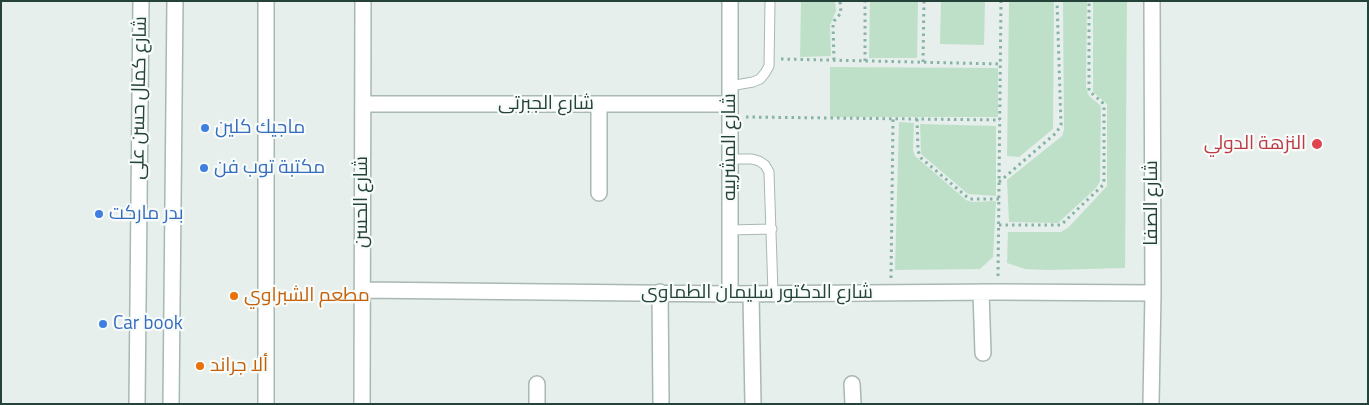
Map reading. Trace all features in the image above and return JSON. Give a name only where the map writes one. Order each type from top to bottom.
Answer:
[{"type":"street","name":"شارع كمال حسن على","points":[[136,404],[141,1]]},
{"type":"street","name":"شارع كمال حسن على","points":[[171,404],[175,1]]},
{"type":"street","points":[[266,1],[266,404]]},
{"type":"street","name":"شارع الحسن","points":[[362,404],[363,1]]},
{"type":"street","name":"شارع المشربيه","points":[[730,1],[730,294]]},
{"type":"street","name":"شارع الصفا","points":[[1151,404],[1153,293],[1152,1]]},
{"type":"street","name":"شارع الجبرتى","points":[[363,104],[599,104],[730,110]]},
{"type":"street","points":[[599,104],[599,193]]},
{"type":"street","name":"شارع الدكتور سليمان الطماوى","points":[[362,290],[730,294],[1153,293]]},
{"type":"street","points":[[660,292],[661,401]]},
{"type":"street","points":[[981,292],[983,353]]},
{"type":"street","points":[[751,294],[753,404]]},
{"type":"street","points":[[537,384],[537,404]]},
{"type":"street","points":[[852,384],[853,404]]},
{"type":"lane","points":[[730,86],[753,82],[766,74],[770,59],[770,1]]},
{"type":"lane","points":[[730,159],[759,160],[769,172],[773,294]]},
{"type":"lane","points":[[730,230],[772,229]]},
{"type":"path","points":[[834,60],[832,25],[841,13],[840,1]]},
{"type":"path","points":[[865,1],[865,61]]},
{"type":"path","points":[[923,62],[924,1]]},
{"type":"path","points":[[998,292],[1001,1]]},
{"type":"path","points":[[999,182],[1056,134],[1061,125],[1057,1]]},
{"type":"path","points":[[999,226],[1061,226],[1103,185],[1104,106],[1089,91],[1090,1]]},
{"type":"path","points":[[770,59],[1000,64]]},
{"type":"path","points":[[730,110],[893,119],[1000,120]]},
{"type":"path","points":[[890,293],[893,119]]},
{"type":"path","points":[[917,119],[918,150],[921,158],[970,199],[999,199]]},
{"type":"green space","points":[[801,1],[835,1],[836,11],[830,25],[831,56],[800,57]]},
{"type":"green space","points":[[870,1],[918,1],[917,58],[869,58]]},
{"type":"green space","points":[[941,1],[985,1],[984,45],[940,44]]},
{"type":"green space","points":[[1009,1],[1054,1],[1053,129],[1019,157],[1007,156]]},
{"type":"green space","points":[[1063,1],[1087,1],[1086,88],[1089,96],[1101,106],[1100,181],[1095,189],[1058,223],[1009,222],[1007,180],[1062,136],[1064,130]]},
{"type":"green space","points":[[1093,1],[1127,1],[1125,268],[1025,269],[1007,263],[1008,232],[1061,232],[1069,227],[1107,186],[1107,104],[1093,92]]},
{"type":"green space","points":[[830,67],[998,68],[998,117],[830,117]]},
{"type":"green space","points":[[899,122],[914,123],[913,150],[915,156],[966,200],[972,202],[996,201],[993,257],[980,269],[895,270]]},
{"type":"green space","points":[[920,124],[996,126],[996,196],[968,194],[921,154]]},
{"type":"place","name":"ماجيك كلين","points":[[205,128]]},
{"type":"place","name":"النزهة الدولي","points":[[1317,144]]},
{"type":"place","name":"مكتبة توب فن","points":[[204,168]]},
{"type":"place","name":"بدر ماركت","points":[[99,214]]},
{"type":"place","name":"مطعم الشبراوي","points":[[234,296]]},
{"type":"place","name":"Car book","points":[[103,324]]},
{"type":"place","name":"ألا جراند","points":[[200,366]]}]
